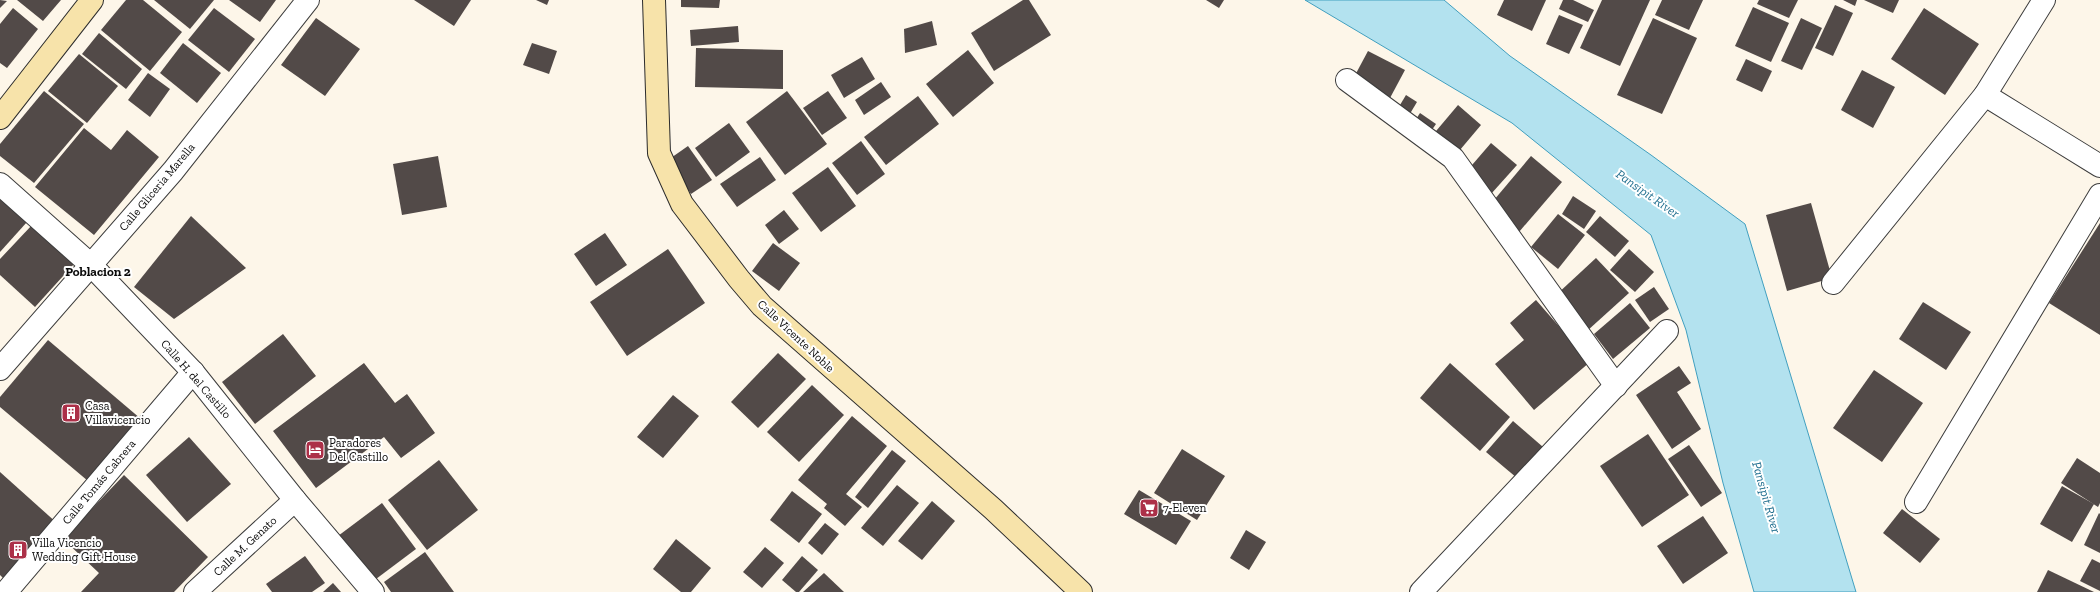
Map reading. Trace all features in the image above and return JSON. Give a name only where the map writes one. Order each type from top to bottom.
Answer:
[{"type":"main road","points":[[0,118],[92,0]]},
{"type":"main road","name":"Calle Vicente Noble","points":[[654,0],[659,153],[682,204],[738,279],[762,306],[993,510],[1081,592]]},
{"type":"street","name":"Calle Gliceria Marella","points":[[0,370],[173,171],[308,0]]},
{"type":"street","points":[[1833,283],[1985,95],[2044,0]]},
{"type":"street","points":[[1347,80],[1453,158],[1616,386]]},
{"type":"street","points":[[1985,95],[2100,166]]},
{"type":"street","name":"Calle H. del Castillo","points":[[0,184],[91,264],[193,372],[295,500],[374,592]]},
{"type":"street","points":[[1916,502],[2100,195]]},
{"type":"street","points":[[1421,592],[1666,331]]},
{"type":"street","name":"Calle Tomás Cabrera","points":[[6,592],[193,372]]},
{"type":"street","name":"Calle M. Genato","points":[[195,592],[295,500]]},
{"type":"water","name":"Pansipit River","points":[[1305,0],[1444,0],[1510,56],[1651,155],[1745,224],[1856,592],[1754,592],[1723,483],[1686,330],[1651,235],[1512,123]]},
{"type":"building","points":[[0,0],[7,1],[0,8]]},
{"type":"building","points":[[17,0],[61,0],[43,21]]},
{"type":"building","points":[[126,0],[143,0],[182,32],[150,71],[101,30]]},
{"type":"building","points":[[154,0],[214,0],[190,29]]},
{"type":"building","points":[[229,0],[276,0],[260,22]]},
{"type":"building","points":[[414,0],[471,0],[454,26]]},
{"type":"building","points":[[536,0],[549,0],[547,5]]},
{"type":"building","points":[[681,0],[720,0],[719,8],[681,7]]},
{"type":"building","points":[[1023,0],[1029,0],[1051,35],[994,71],[971,33]]},
{"type":"building","points":[[1206,0],[1224,0],[1219,8]]},
{"type":"building","points":[[1504,0],[1546,0],[1532,31],[1497,15]]},
{"type":"building","points":[[1563,0],[1573,0],[1594,10],[1588,22],[1559,9]]},
{"type":"building","points":[[1602,0],[1650,0],[1620,66],[1580,48]]},
{"type":"building","points":[[1662,0],[1703,0],[1689,30],[1655,15]]},
{"type":"building","points":[[1759,0],[1798,0],[1789,18],[1757,4]]},
{"type":"building","points":[[1843,0],[1857,0],[1855,6]]},
{"type":"building","points":[[1864,0],[1899,0],[1893,13]]},
{"type":"building","points":[[1835,5],[1853,13],[1833,56],[1815,48]]},
{"type":"building","points":[[1753,7],[1789,23],[1771,62],[1735,46]]},
{"type":"building","points":[[13,8],[38,29],[7,68],[0,63],[0,24]]},
{"type":"building","points":[[214,8],[255,39],[229,72],[188,40]]},
{"type":"building","points":[[1924,8],[1979,44],[1945,95],[1891,59]]},
{"type":"building","points":[[1559,15],[1583,25],[1569,54],[1546,44]]},
{"type":"building","points":[[316,18],[360,49],[325,96],[281,65]]},
{"type":"building","points":[[1653,18],[1697,38],[1662,114],[1617,95]]},
{"type":"building","points":[[1801,18],[1822,28],[1802,70],[1781,61]]},
{"type":"building","points":[[932,21],[937,45],[905,53],[904,29]]},
{"type":"building","points":[[738,26],[739,42],[691,46],[690,30]]},
{"type":"building","points":[[99,33],[142,69],[126,89],[82,54]]},
{"type":"building","points":[[183,43],[221,73],[197,103],[160,73]]},
{"type":"building","points":[[532,43],[557,51],[549,74],[523,65]]},
{"type":"building","points":[[696,48],[783,50],[783,89],[695,87]]},
{"type":"building","points":[[968,50],[994,83],[953,117],[926,84]]},
{"type":"building","points":[[1368,51],[1405,70],[1390,98],[1353,79]]},
{"type":"building","points":[[79,54],[118,86],[87,123],[48,91]]},
{"type":"building","points":[[862,57],[875,79],[844,98],[831,75]]},
{"type":"building","points":[[1746,59],[1772,71],[1762,92],[1736,80]]},
{"type":"building","points":[[1862,70],[1895,87],[1873,128],[1841,110]]},
{"type":"building","points":[[148,73],[170,89],[150,117],[128,100]]},
{"type":"building","points":[[881,82],[891,97],[864,115],[855,100]]},
{"type":"building","points":[[44,91],[84,124],[34,183],[0,156],[0,144]]},
{"type":"building","points":[[787,91],[827,144],[785,175],[746,122]]},
{"type":"building","points":[[828,91],[847,118],[822,135],[803,108]]},
{"type":"building","points":[[1406,95],[1417,102],[1405,122],[1394,115]]},
{"type":"building","points":[[918,96],[939,124],[886,165],[864,137]]},
{"type":"building","points":[[1458,105],[1481,125],[1454,157],[1431,137]]},
{"type":"building","points":[[1420,113],[1436,124],[1427,137],[1411,127]]},
{"type":"building","points":[[729,123],[750,152],[716,177],[695,148]]},
{"type":"building","points":[[84,128],[111,150],[127,130],[159,157],[94,235],[35,187]]},
{"type":"building","points":[[861,141],[885,174],[857,195],[832,163]]},
{"type":"building","points":[[1491,143],[1517,165],[1491,194],[1466,172]]},
{"type":"building","points":[[688,146],[712,180],[691,194],[668,160]]},
{"type":"building","points":[[438,156],[447,207],[402,215],[393,164]]},
{"type":"building","points":[[1531,156],[1562,182],[1519,232],[1489,206]]},
{"type":"building","points":[[760,157],[776,180],[737,207],[720,184]]},
{"type":"building","points":[[828,167],[856,206],[821,232],[792,193]]},
{"type":"building","points":[[1573,196],[1596,211],[1584,229],[1562,214]]},
{"type":"building","points":[[0,198],[27,222],[0,252]]},
{"type":"building","points":[[1811,203],[1832,278],[1787,291],[1766,215]]},
{"type":"building","points":[[784,210],[799,229],[779,244],[765,225]]},
{"type":"building","points":[[1558,214],[1585,235],[1558,269],[1531,247]]},
{"type":"building","points":[[191,216],[246,268],[174,319],[134,287]]},
{"type":"building","points":[[1600,216],[1629,241],[1615,257],[1586,232]]},
{"type":"building","points":[[2100,223],[2100,335],[2049,303]]},
{"type":"building","points":[[32,225],[74,264],[35,307],[0,275],[0,259]]},
{"type":"building","points":[[605,233],[627,265],[596,286],[574,254]]},
{"type":"building","points":[[773,243],[800,263],[779,291],[752,271]]},
{"type":"building","points":[[668,249],[705,303],[627,356],[590,302]]},
{"type":"building","points":[[1629,249],[1654,272],[1635,292],[1610,270]]},
{"type":"building","points":[[1596,258],[1629,293],[1587,331],[1555,296]]},
{"type":"building","points":[[1654,287],[1669,309],[1650,322],[1635,300]]},
{"type":"building","points":[[1536,300],[1590,362],[1534,410],[1495,364],[1524,340],[1510,323]]},
{"type":"building","points":[[1923,302],[1971,332],[1946,370],[1899,339]]},
{"type":"building","points":[[1630,303],[1650,328],[1613,359],[1594,334]]},
{"type":"building","points":[[283,334],[316,376],[255,424],[222,382]]},
{"type":"building","name":"Casa Villavicencio","points":[[48,340],[141,419],[88,481],[0,407],[0,397]]},
{"type":"building","points":[[778,353],[806,379],[758,428],[731,402]]},
{"type":"building","points":[[364,363],[395,403],[407,394],[435,433],[401,458],[384,437],[316,488],[273,431]]},
{"type":"building","points":[[1450,363],[1510,417],[1480,451],[1420,398]]},
{"type":"building","points":[[1679,366],[1691,383],[1677,392],[1701,429],[1672,449],[1636,395]]},
{"type":"building","points":[[1874,370],[1923,403],[1882,462],[1833,428]]},
{"type":"building","points":[[812,385],[844,415],[799,462],[767,432]]},
{"type":"building","points":[[673,395],[699,416],[663,458],[637,437]]},
{"type":"building","points":[[852,416],[887,446],[846,494],[862,507],[845,526],[824,508],[827,504],[798,480]]},
{"type":"building","points":[[1513,421],[1543,447],[1517,478],[1486,452]]},
{"type":"building","points":[[1648,434],[1689,495],[1642,527],[1600,466]]},
{"type":"building","points":[[189,437],[231,484],[187,522],[146,475]]},
{"type":"building","points":[[1689,445],[1722,493],[1701,507],[1668,459]]},
{"type":"building","points":[[1182,449],[1225,476],[1197,520],[1154,493]]},
{"type":"building","points":[[892,450],[906,461],[868,508],[855,497]]},
{"type":"building","points":[[2077,458],[2100,473],[2100,503],[2098,507],[2061,483]]},
{"type":"building","points":[[439,460],[478,510],[427,550],[388,500]]},
{"type":"building","name":"Villa Vicencio Wedding Gift House","points":[[0,472],[58,524],[7,582],[0,575]]},
{"type":"building","points":[[124,475],[208,557],[174,592],[81,592],[99,573],[63,539]]},
{"type":"building","points":[[897,485],[919,503],[883,546],[861,528]]},
{"type":"building","points":[[2062,486],[2094,504],[2072,542],[2040,524]]},
{"type":"building","points":[[1139,490],[1191,521],[1176,545],[1124,514]]},
{"type":"building","points":[[792,491],[822,514],[799,543],[770,520]]},
{"type":"building","points":[[932,501],[955,521],[922,560],[898,541]]},
{"type":"building","points":[[382,503],[416,549],[372,582],[338,536]]},
{"type":"building","points":[[1902,509],[1940,539],[1920,563],[1883,533]]},
{"type":"building","points":[[2099,513],[2100,514],[2100,553],[2084,545]]},
{"type":"building","points":[[1703,516],[1728,553],[1683,584],[1657,546]]},
{"type":"building","points":[[825,523],[839,534],[822,555],[808,543]]},
{"type":"building","points":[[1246,530],[1266,542],[1249,570],[1230,558]]},
{"type":"building","points":[[676,539],[711,568],[691,592],[681,592],[653,569]]},
{"type":"building","points":[[765,547],[784,563],[762,588],[743,572]]},
{"type":"building","points":[[425,552],[454,592],[391,592],[384,582]]},
{"type":"building","points":[[305,556],[325,583],[312,592],[272,592],[266,584]]},
{"type":"building","points":[[802,556],[818,570],[799,592],[796,592],[782,580]]},
{"type":"building","points":[[2092,559],[2100,563],[2100,591],[2080,581]]},
{"type":"building","points":[[2048,570],[2094,592],[2037,592]]},
{"type":"building","points":[[824,573],[844,592],[803,592]]},
{"type":"building","points":[[333,583],[341,592],[323,592]]},
{"type":"place","name":"Casa Villavicencio","points":[[71,413]]},
{"type":"place","name":"Paradores Del Castillo","points":[[315,450]]},
{"type":"place","name":"7-Eleven","points":[[1149,508]]},
{"type":"place","name":"Villa Vicencio Wedding Gift House","points":[[18,550]]},
{"type":"district","name":"Poblacion 2","points":[[98,271]]}]
